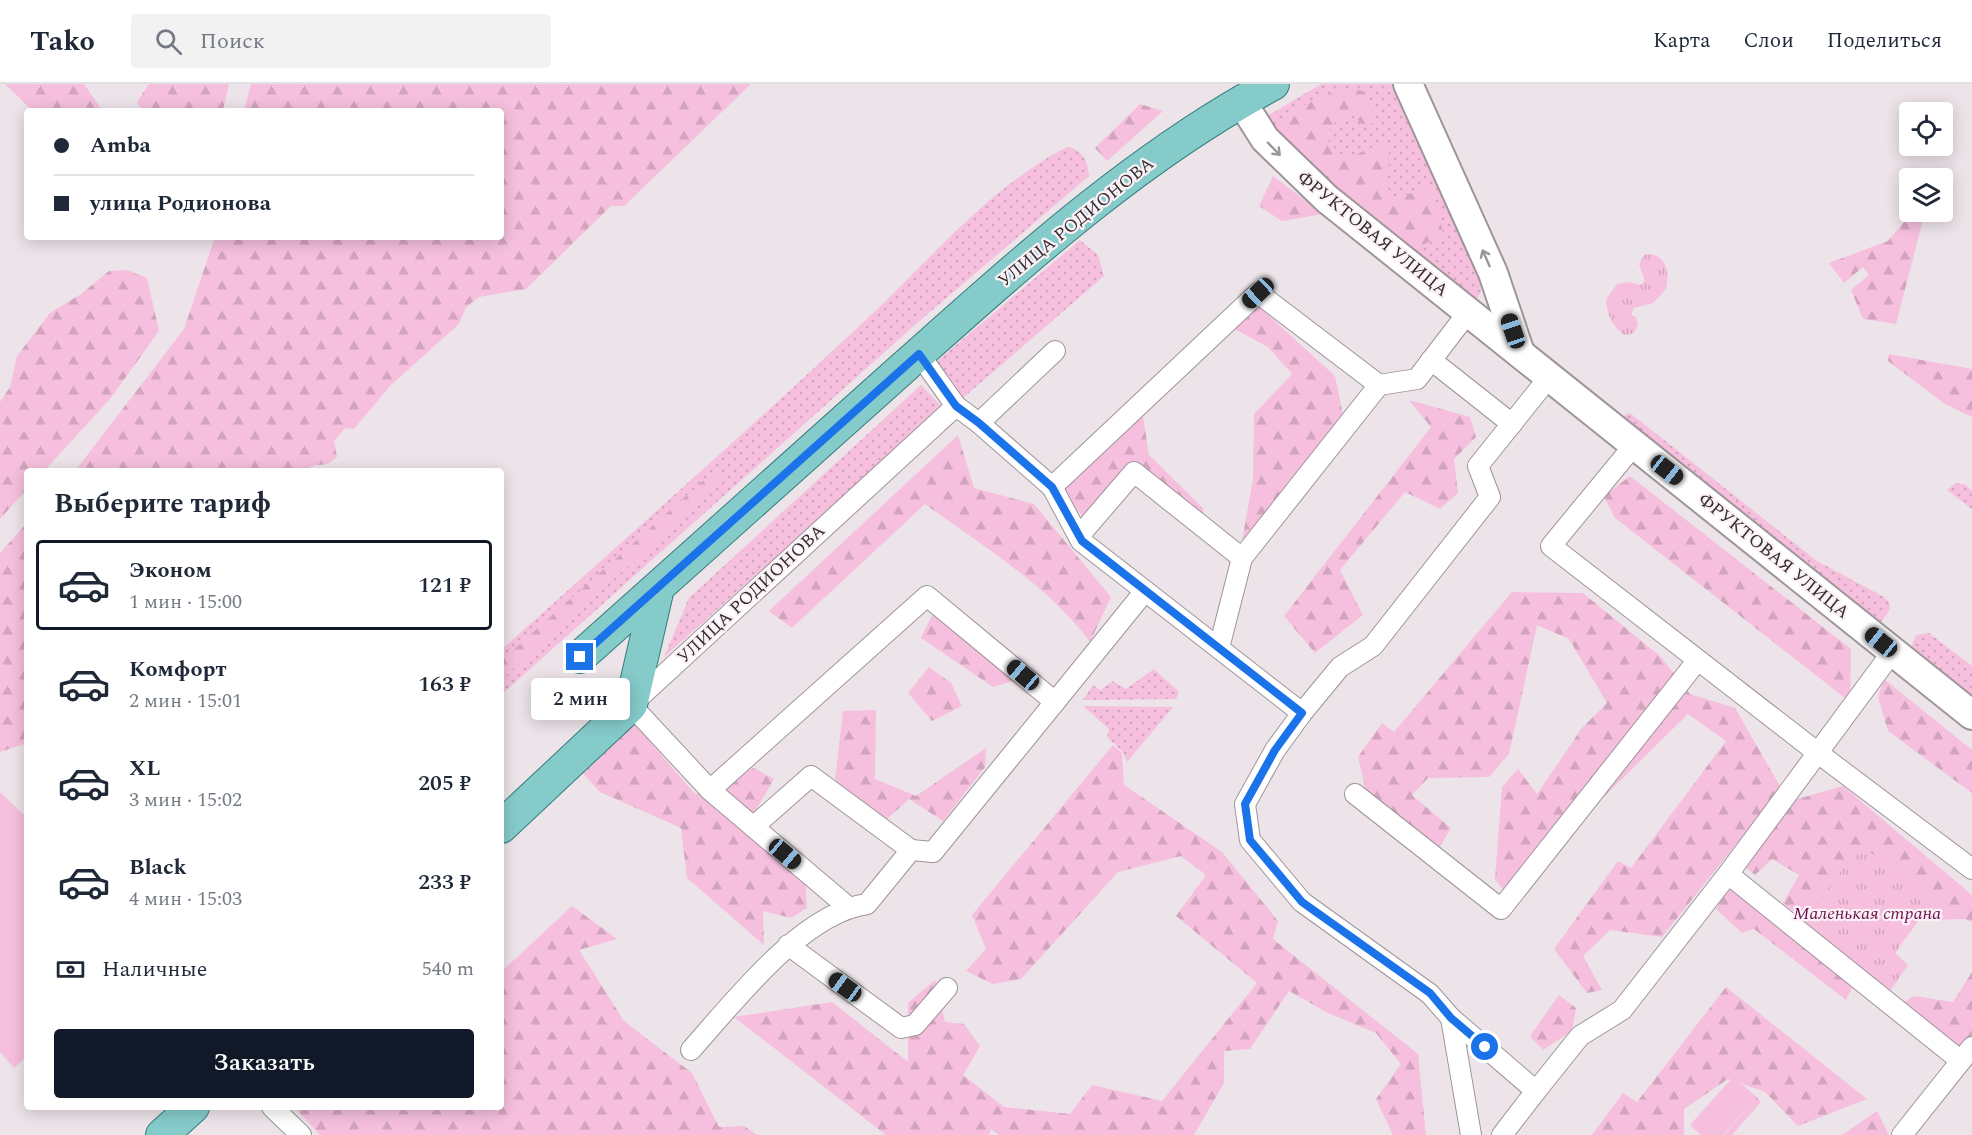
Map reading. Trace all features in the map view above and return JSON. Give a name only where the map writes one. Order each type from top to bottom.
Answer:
[{"type":"main road","name":"УЛИЦА РОДИОНОВА","points":[[580,657],[1036,250],[1117,184],[1241,101],[1273,84]]},
{"type":"main road","points":[[631,705],[658,588]]},
{"type":"main road","name":"УЛИЦА РОДИОНОВА","points":[[504,824],[631,705]]},
{"type":"main road","points":[[162,1135],[190,1110]]},
{"type":"street","points":[[1408,84],[1498,288],[1520,353]]},
{"type":"street","name":"ФРУКТОВАЯ УЛИЦА","points":[[1241,101],[1264,139],[1293,168],[1972,715]]},
{"type":"street","points":[[1219,648],[1242,558],[1379,385],[1417,379],[1469,311],[1484,306],[1498,288]]},
{"type":"street","points":[[1052,487],[1258,293],[1379,385]]},
{"type":"street","points":[[979,423],[1055,351]]},
{"type":"street","points":[[919,354],[956,406],[979,423],[1052,487],[1082,541],[1302,713]]},
{"type":"street","points":[[1431,360],[1512,424]]},
{"type":"street","points":[[1536,1091],[1451,1018],[1430,993],[1302,902],[1250,840],[1245,804],[1275,750],[1302,713],[1340,667],[1373,646],[1490,497],[1478,466],[1550,376]]},
{"type":"street","name":"УЛИЦА РОДИОНОВА","points":[[631,705],[956,406]]},
{"type":"street","points":[[1635,444],[1551,546],[1697,661],[1972,868]]},
{"type":"street","points":[[1079,536],[1134,472],[1242,558]]},
{"type":"street","points":[[753,827],[811,776],[911,850],[933,852],[1145,591]]},
{"type":"street","points":[[710,790],[927,596],[1055,702]]},
{"type":"street","points":[[1502,1135],[1581,1036],[1622,1010],[1728,874],[1893,651]]},
{"type":"street","points":[[1355,794],[1501,909],[1697,661]]},
{"type":"street","points":[[631,705],[710,790],[848,907]]},
{"type":"street","points":[[691,1050],[788,945],[848,907],[867,904],[911,850]]},
{"type":"street","points":[[1728,874],[1966,1054],[1902,1135]]},
{"type":"street","points":[[788,945],[901,1028],[915,1025],[947,988]]},
{"type":"street","points":[[1451,1018],[1471,1135]]},
{"type":"street","points":[[275,1110],[302,1135]]},
{"type":"green space","points":[[5,84],[84,84],[101,108],[30,108]]},
{"type":"green space","points":[[149,84],[229,84],[224,108],[141,108],[137,102]]},
{"type":"green space","points":[[251,84],[751,84],[624,206],[611,206],[526,289],[479,297],[466,307],[459,324],[390,386],[354,429],[345,428],[334,441],[337,457],[328,464],[311,466],[311,468],[77,468],[184,329],[214,240],[504,240],[504,108],[245,108]]},
{"type":"green space","points":[[1321,84],[1393,84],[1480,275],[1481,291],[1477,299],[1470,300],[1296,160],[1264,118]]},
{"type":"green space","points":[[1351,88],[1366,92],[1372,106],[1373,123],[1362,124],[1353,115],[1337,120],[1326,134],[1333,151],[1350,158],[1369,148],[1383,145],[1392,156],[1384,179],[1393,200],[1430,186],[1444,235],[1409,251],[1296,160],[1271,127],[1289,113],[1309,103]]},
{"type":"green space","points":[[1140,104],[1163,111],[1107,161],[1095,148]]},
{"type":"green space","points":[[1067,147],[1072,148],[1083,157],[1089,176],[916,324],[504,692],[504,647],[780,400],[987,202],[1039,164]]},
{"type":"green space","points":[[1273,176],[1323,214],[1282,221],[1259,206]]},
{"type":"green space","points":[[1904,222],[1922,222],[1896,324],[1863,319],[1851,290],[1869,275],[1863,267],[1844,283],[1829,263],[1888,241]]},
{"type":"green space","points":[[1080,240],[1098,255],[1104,276],[963,398],[954,383],[936,362]]},
{"type":"green space","points":[[1649,254],[1660,258],[1666,266],[1668,277],[1666,289],[1653,303],[1634,308],[1631,315],[1636,317],[1638,325],[1634,333],[1625,335],[1617,329],[1611,319],[1606,303],[1607,298],[1617,284],[1630,282],[1640,285],[1645,281],[1639,264],[1644,255]]},
{"type":"green space","points":[[128,270],[147,278],[159,331],[110,399],[47,468],[24,468],[24,492],[0,519],[0,402],[10,387],[17,356],[50,313],[81,294],[109,271]]},
{"type":"green space","points":[[1244,293],[1335,376],[1343,415],[1241,547],[1253,479],[1254,414],[1292,374],[1268,347],[1216,319]]},
{"type":"green space","points":[[1889,354],[1972,369],[1972,417],[1945,404],[1888,361]]},
{"type":"green space","points":[[921,385],[943,408],[664,657],[689,598]]},
{"type":"green space","points":[[1409,400],[1470,417],[1476,437],[1454,459],[1458,493],[1440,509],[1405,492],[1340,570],[1363,615],[1315,653],[1284,616],[1431,427]]},
{"type":"green space","points":[[1142,410],[1149,455],[1203,508],[1204,521],[1124,476],[1090,527],[1063,490]]},
{"type":"green space","points":[[1630,413],[1817,561],[1884,597],[1889,602],[1890,609],[1882,621],[1871,621],[1615,420]]},
{"type":"green space","points":[[958,435],[974,488],[1034,504],[1111,597],[1090,642],[1074,622],[1035,585],[925,504],[792,628],[769,611]]},
{"type":"green space","points":[[713,472],[725,480],[504,677],[504,658]]},
{"type":"green space","points":[[1630,476],[1851,649],[1850,702],[1614,517],[1604,496]]},
{"type":"green space","points":[[1956,483],[1966,485],[1972,491],[1972,509],[1947,490]]},
{"type":"green space","points":[[24,526],[24,744],[0,752],[0,553]]},
{"type":"green space","points":[[1512,592],[1583,593],[1661,657],[1690,694],[1735,708],[1781,788],[1662,937],[1610,930],[1583,956],[1602,990],[1587,993],[1554,949],[1618,861],[1631,868],[1726,741],[1688,714],[1506,893],[1495,879],[1502,787],[1518,769],[1537,794],[1582,728],[1607,703],[1569,639],[1537,625],[1509,754],[1489,777],[1428,778],[1412,795],[1451,828],[1431,862],[1370,808],[1358,757],[1382,723],[1394,732]]},
{"type":"green space","points":[[933,613],[1017,680],[993,687],[921,638]]},
{"type":"green space","points":[[1929,633],[1972,666],[1972,702],[1910,650],[1916,635]]},
{"type":"green space","points":[[929,667],[951,683],[962,706],[932,721],[908,693]]},
{"type":"green space","points":[[1154,669],[1179,692],[1176,699],[1083,700],[1093,685],[1100,690],[1113,681],[1126,689]]},
{"type":"green space","points":[[1884,679],[1972,750],[1972,793],[1888,731],[1878,697]]},
{"type":"green space","points":[[1083,706],[1173,707],[1127,762],[1123,752],[1107,737],[1109,729]]},
{"type":"green space","points":[[876,710],[875,779],[916,796],[986,748],[985,767],[943,821],[909,799],[886,820],[835,780],[843,711]]},
{"type":"green space","points":[[631,720],[695,794],[754,768],[774,779],[743,832],[805,881],[807,908],[791,918],[763,911],[764,945],[687,878],[681,828],[600,792],[578,768]]},
{"type":"green space","points":[[1113,745],[1122,753],[1124,785],[1222,852],[1278,921],[1273,939],[1418,1054],[1426,1135],[1393,1135],[1376,1099],[1401,1064],[1376,1033],[1328,1013],[1289,991],[1250,1049],[1224,1051],[1224,1083],[1194,1135],[999,1135],[991,1129],[989,1135],[886,1135],[734,1017],[832,1002],[908,1062],[908,1003],[935,980],[945,1022],[964,1024],[980,1046],[963,1075],[1004,1107],[1070,1114],[1092,1085],[1162,1101],[1257,983],[1176,916],[1206,875],[1181,856],[1118,872],[1021,979],[993,984],[966,971],[986,949],[972,915]]},
{"type":"green space","points":[[1843,786],[1972,895],[1972,922],[1965,919],[1929,920],[1907,891],[1887,986],[1783,903],[1799,875],[1772,859],[1755,875],[1744,866],[1794,800]]},
{"type":"green space","points":[[0,792],[24,815],[24,1059],[14,1068],[0,1052]]},
{"type":"green space","name":"Маленькая страна","points":[[1860,845],[1934,899],[1895,953],[1908,965],[1888,994],[1801,926]]},
{"type":"green space","points":[[1729,887],[1853,986],[1846,1000],[1754,929],[1742,933],[1716,909]]},
{"type":"green space","points":[[572,906],[617,939],[579,950],[624,1021],[692,1073],[719,1127],[744,1126],[757,1135],[320,1135],[297,1110],[504,1110],[504,969]]},
{"type":"green space","points":[[1972,972],[1972,1035],[1958,1053],[1898,1006],[1914,996],[1953,1002]]},
{"type":"green space","points":[[1726,987],[1867,1099],[1798,1126],[1765,1092],[1728,1079],[1684,1109],[1684,1135],[1592,1135],[1623,1093],[1637,1102]]},
{"type":"green space","points":[[1559,995],[1576,1008],[1572,1031],[1543,1050],[1530,1036]]},
{"type":"green space","points":[[1733,1077],[1757,1097],[1723,1135],[1701,1135],[1690,1125]]},
{"type":"green space","points":[[1757,1097],[1761,1102],[1732,1135],[1724,1135]]},
{"type":"green space","points":[[1877,1111],[1889,1135],[1842,1135]]},
{"type":"route","points":[[580,657],[919,354],[956,406],[979,423],[1052,487],[1082,541],[1302,713],[1275,750],[1245,804],[1250,840],[1302,902],[1430,993],[1451,1018],[1485,1047]]}]
